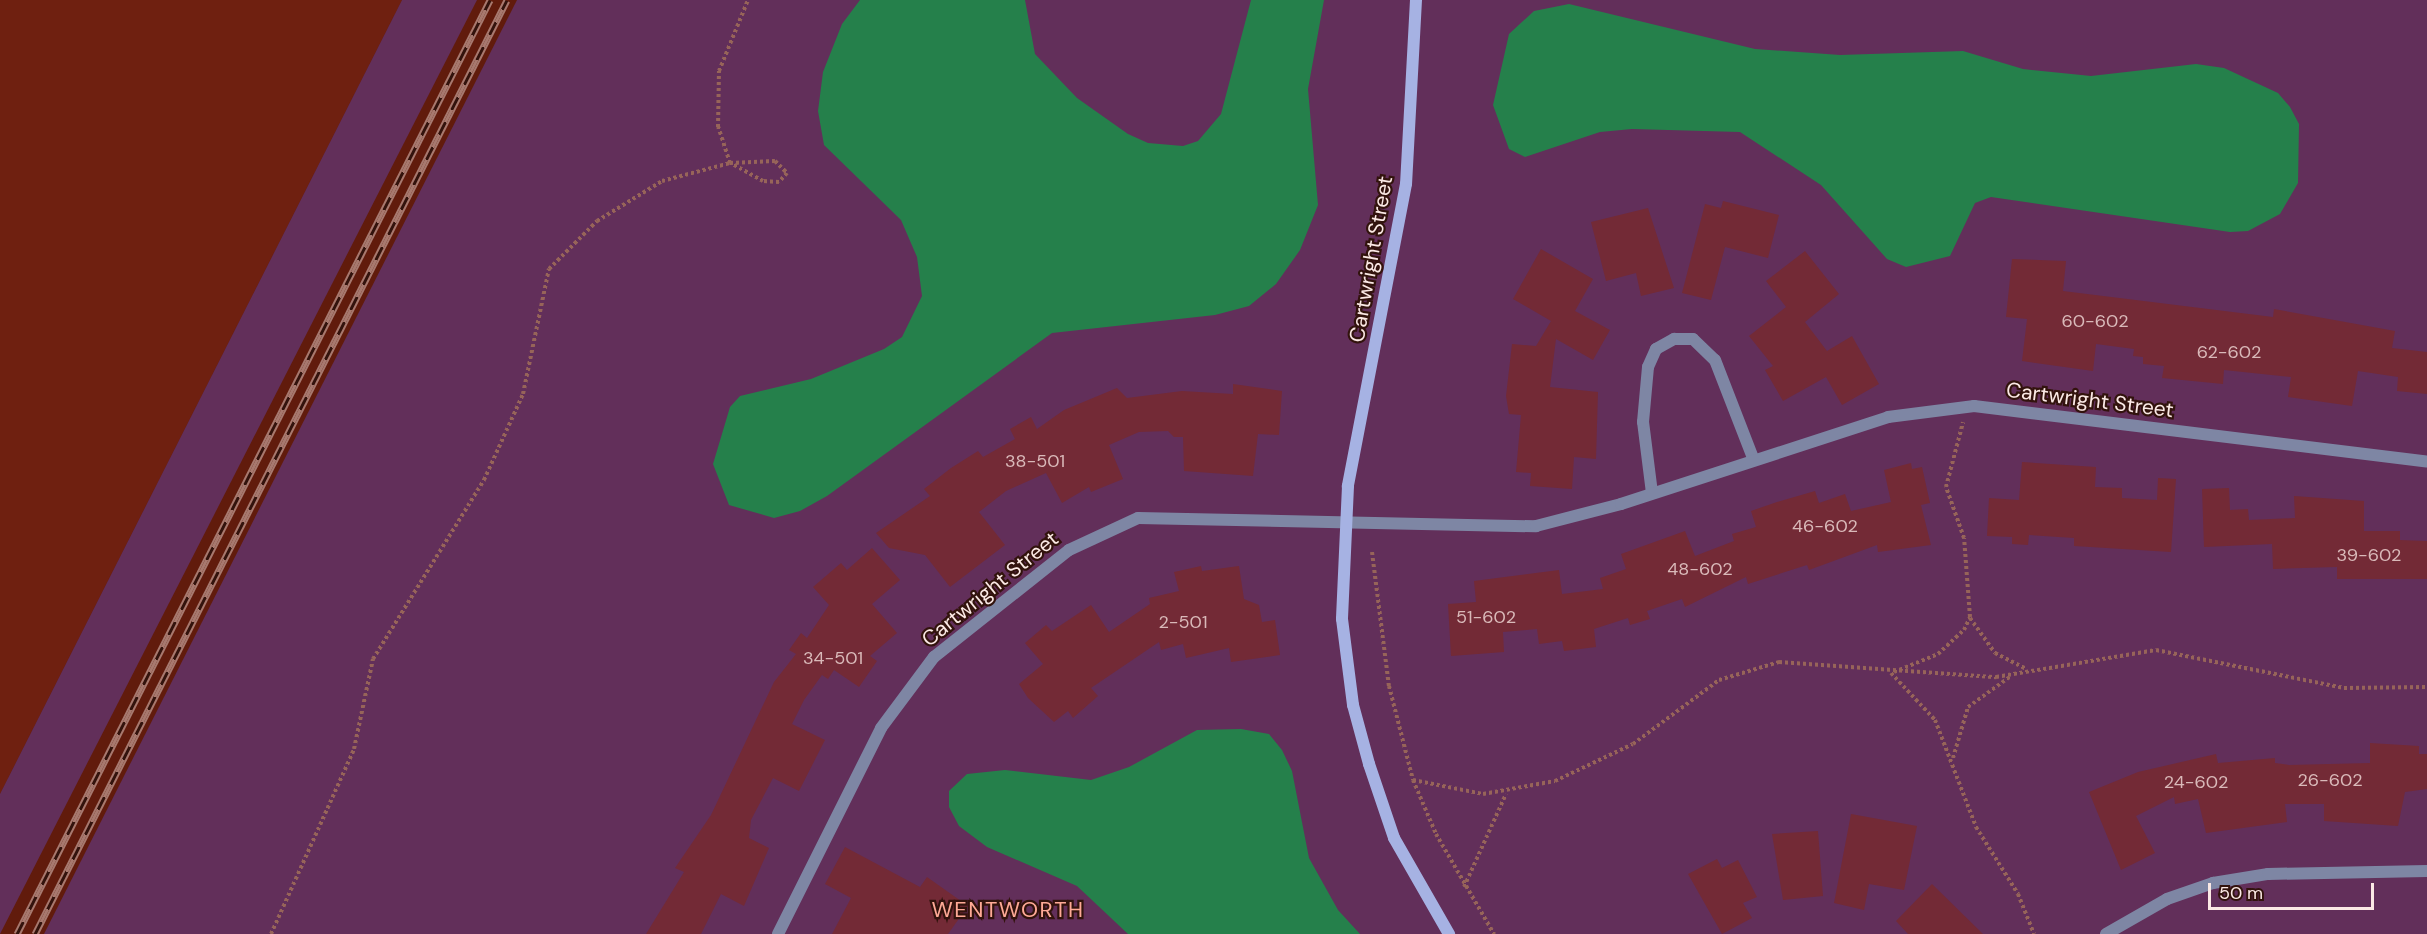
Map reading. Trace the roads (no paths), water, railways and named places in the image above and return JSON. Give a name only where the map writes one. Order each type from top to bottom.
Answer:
[{"type":"street","name":"Cartwright Street","points":[[1416,0],[1406,184],[1343,521],[1342,619],[1353,705],[1394,838],[1449,934]]},
{"type":"street","points":[[1652,493],[1643,423],[1648,367],[1656,349],[1674,339],[1693,339],[1715,360],[1753,458]]},
{"type":"street","name":"Cartwright Street","points":[[778,934],[897,703],[950,641],[1069,550],[1138,518],[1536,526],[1652,493],[1753,458],[1888,417],[1964,407],[2080,416],[2427,462]]},
{"type":"street","points":[[2106,934],[2167,899],[2213,883],[2268,873],[2427,871]]},
{"type":"railway","points":[[17,934],[490,0]]},
{"type":"railway","points":[[35,934],[507,0]]},
{"type":"district","name":"WENTWORTH","points":[[1008,910]]}]
